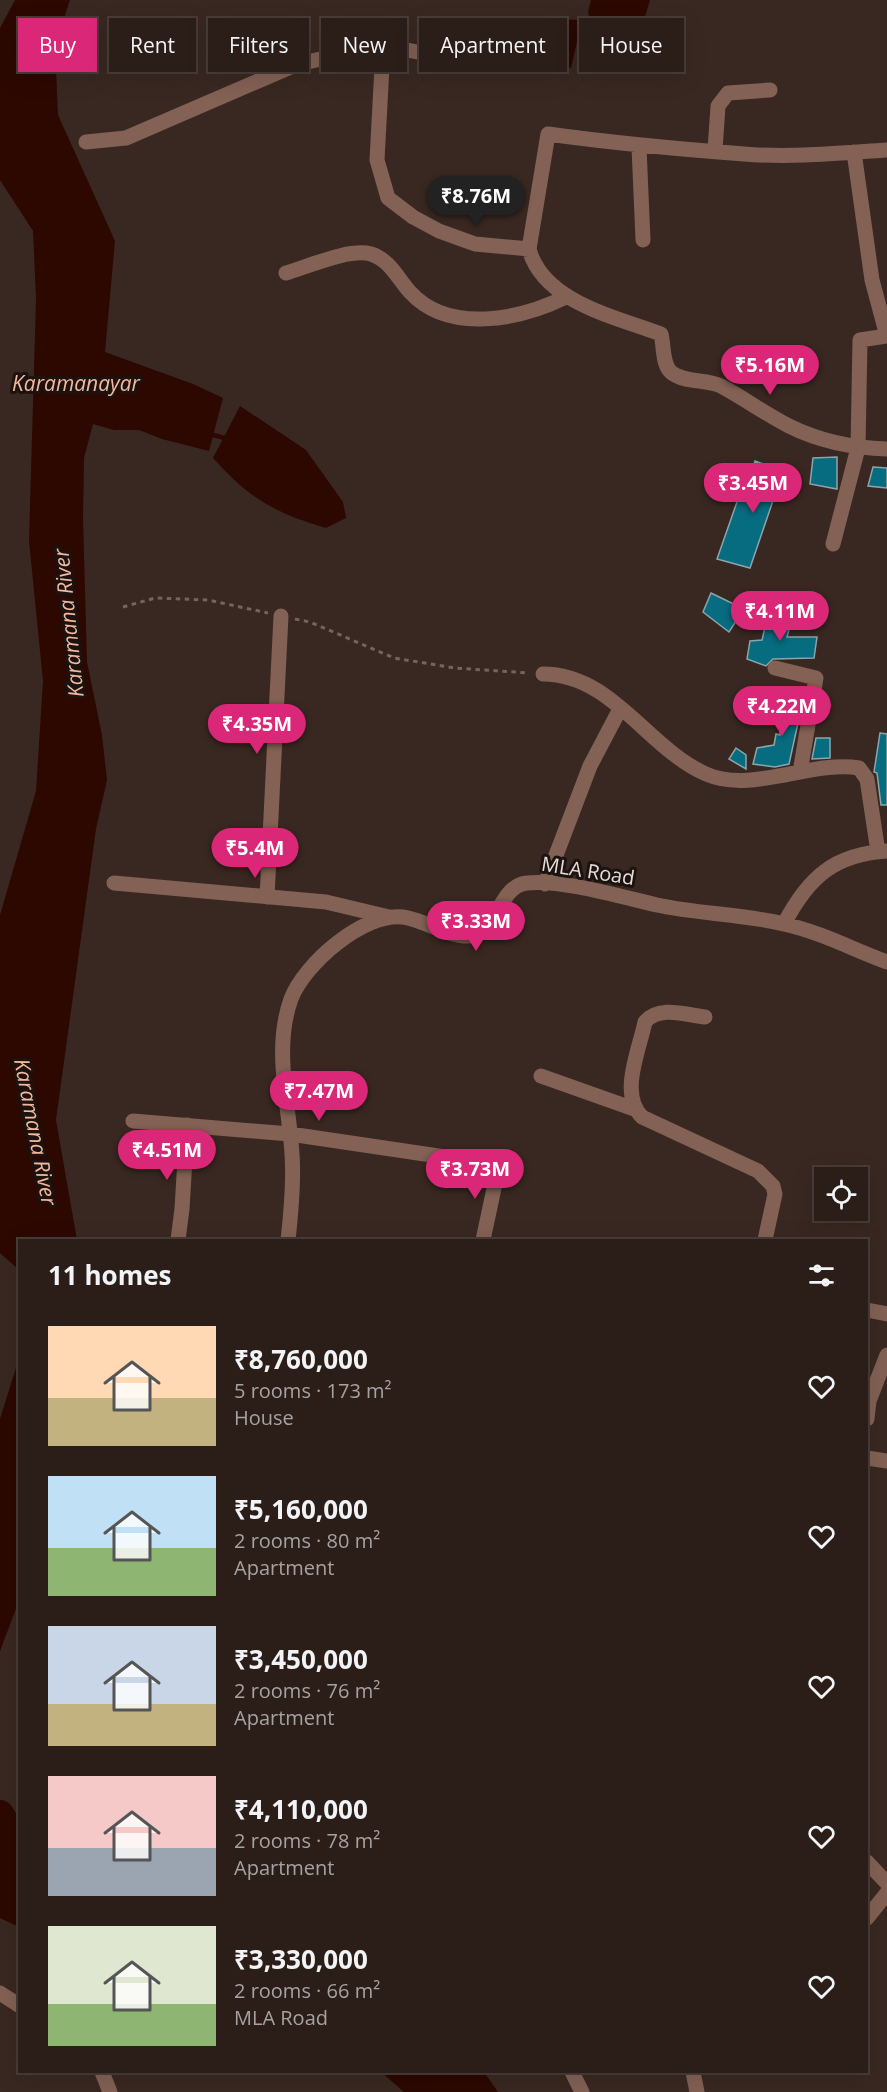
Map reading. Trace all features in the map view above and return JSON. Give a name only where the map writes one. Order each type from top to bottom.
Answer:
[{"type":"street","points":[[86,142],[126,138],[295,65],[321,59]]},
{"type":"street","points":[[382,72],[377,160],[388,198],[413,217],[439,231],[475,244],[529,249]]},
{"type":"street","points":[[715,150],[718,106],[728,93],[770,90]]},
{"type":"street","points":[[887,150],[745,154],[715,150],[639,147],[548,134],[529,249],[533,263],[566,297],[661,334],[666,363],[670,372],[679,377],[719,385],[791,427],[858,448],[887,449]]},
{"type":"street","points":[[639,147],[643,240]]},
{"type":"street","points":[[833,544],[858,448],[860,340],[886,336],[872,280],[854,152]]},
{"type":"street","points":[[286,273],[354,253],[371,254],[384,261],[412,294],[432,308],[446,315],[465,318],[493,319],[524,313],[543,308],[566,297]]},
{"type":"street","points":[[267,897],[281,616]]},
{"type":"street","points":[[775,668],[816,678],[800,772]]},
{"type":"street","points":[[543,674],[561,674],[574,678],[611,700],[684,763],[717,779],[737,781],[800,772],[859,768],[867,779],[883,852],[839,862],[820,873],[807,886],[784,924]]},
{"type":"street","points":[[545,884],[590,766],[620,709]]},
{"type":"street","points":[[114,883],[326,902],[389,916]]},
{"type":"street","name":"MLA Road","points":[[288,1239],[293,1156],[283,1068],[285,1020],[292,997],[304,976],[345,936],[363,925],[389,916],[417,920],[458,935],[476,935],[483,931],[507,894],[515,887],[525,883],[545,884],[784,924],[820,934],[887,962]]},
{"type":"street","points":[[634,1109],[631,1098],[632,1079],[645,1022],[649,1017],[661,1013],[705,1017]]},
{"type":"street","points":[[541,1076],[634,1109],[642,1117],[758,1171],[766,1178],[775,1194],[765,1239]]},
{"type":"street","points":[[133,1121],[290,1134],[499,1165],[483,1239]]},
{"type":"street","points":[[178,1239],[187,1125]]},
{"type":"street","points":[[868,1311],[887,1314]]},
{"type":"street","points":[[868,1410],[869,1401],[887,1355]]},
{"type":"street","points":[[868,1458],[887,1461]]},
{"type":"street","points":[[868,1863],[887,1883]]},
{"type":"street","points":[[868,1917],[887,1893]]},
{"type":"street","points":[[0,1993],[18,2005]]},
{"type":"street","points":[[102,2073],[110,2092]]},
{"type":"street","points":[[572,2073],[582,2092]]},
{"type":"street","points":[[693,2073],[697,2092]]},
{"type":"path","points":[[123,606],[155,598],[208,600],[310,622],[394,658],[455,668],[543,674]]},
{"type":"water","name":"Karamanayar","points":[[15,0],[70,0],[64,18],[18,18],[18,72],[56,72],[58,115],[115,241],[105,352],[193,384],[223,398],[209,451],[162,439],[139,430],[114,430],[93,424],[84,458],[83,519],[87,662],[102,735],[107,780],[96,829],[56,1120],[77,1239],[18,1239],[18,1269],[0,1253],[0,915],[36,791],[43,681],[29,541],[36,299],[33,231],[0,180],[0,28]]},
{"type":"water","points":[[591,0],[650,0],[645,18],[590,18],[588,12]]},
{"type":"water","points":[[567,19],[579,20],[579,33],[571,68],[567,67]]},
{"type":"water","points":[[240,406],[306,450],[343,502],[346,518],[326,528],[291,516],[251,494],[226,472],[213,458]]},
{"type":"water","points":[[18,1361],[18,1604],[0,1651],[0,1419]]},
{"type":"water","points":[[0,1840],[18,1849],[18,1927],[0,1918]]},
{"type":"water","points":[[382,2073],[485,2073],[498,2092],[404,2092]]},
{"type":"building","points":[[837,457],[837,489],[810,484],[813,458]]},
{"type":"building","points":[[755,461],[796,476],[791,491],[778,486],[750,568],[717,559],[744,482],[748,483]]},
{"type":"building","points":[[873,467],[887,468],[887,488],[868,486]]},
{"type":"building","points":[[711,593],[744,609],[729,632],[703,612]]},
{"type":"building","points":[[769,610],[793,615],[787,637],[817,637],[814,658],[773,659],[766,666],[747,659],[750,641],[762,640]]},
{"type":"building","points":[[800,695],[800,714],[789,764],[775,767],[753,764],[757,748],[774,745],[776,734],[780,735],[779,711],[788,712],[785,697]]},
{"type":"building","points":[[880,733],[887,734],[887,805],[881,805],[877,773],[874,772]]},
{"type":"building","points":[[816,738],[830,738],[830,758],[812,759]]},
{"type":"building","points":[[736,748],[746,755],[746,769],[729,759]]},
{"type":"waterway","points":[[210,434],[228,439]]},
{"type":"waterway","name":"Karamana River","points":[[0,1814],[18,1843]]}]
